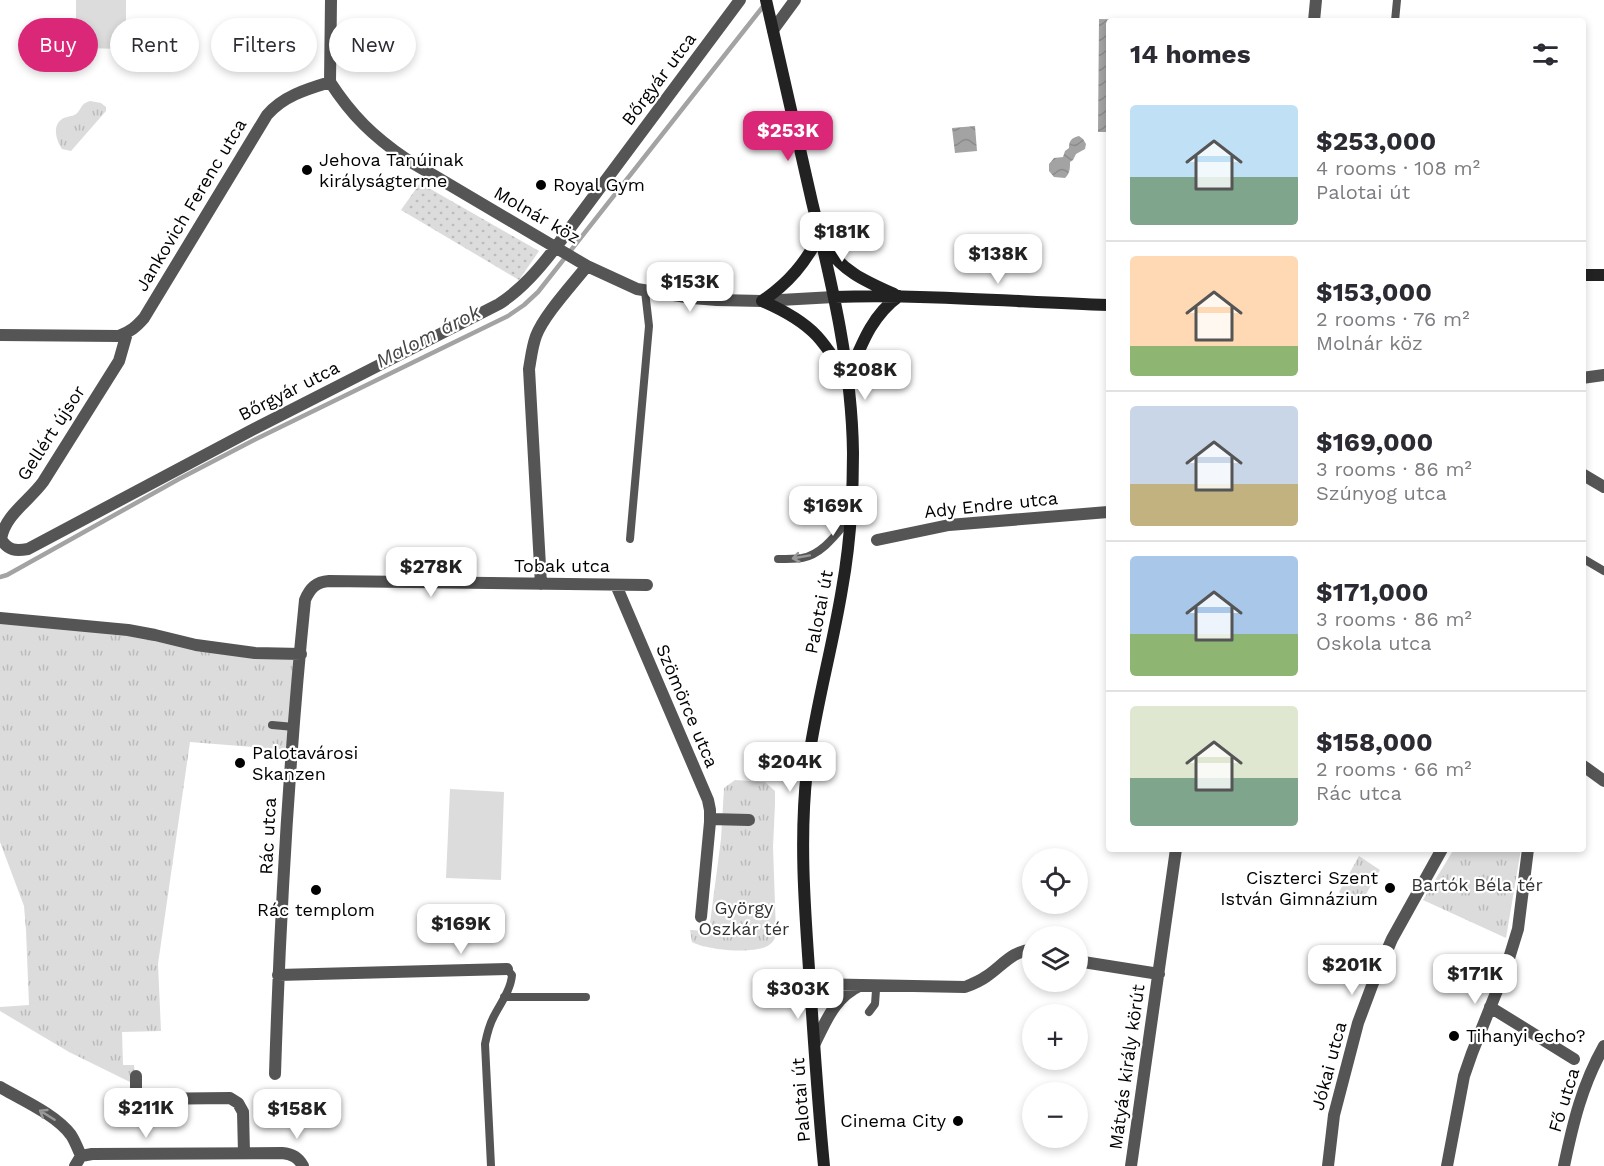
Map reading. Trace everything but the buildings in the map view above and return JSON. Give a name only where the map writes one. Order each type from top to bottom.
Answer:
[{"type":"main road","name":"Palotai út","points":[[766,0],[834,297],[848,378],[853,454],[850,518],[842,590],[815,722],[804,805],[803,860],[824,1166]]},
{"type":"main road","points":[[820,235],[840,264],[858,278],[899,296]]},
{"type":"main road","points":[[762,301],[778,291],[797,271],[820,235]]},
{"type":"main road","points":[[1586,275],[1604,275]]},
{"type":"main road","points":[[848,378],[871,326],[888,304],[899,296]]},
{"type":"main road","points":[[834,297],[936,296],[1106,305]]},
{"type":"main road","points":[[762,301],[789,313],[818,336],[848,378]]},
{"type":"street","points":[[330,82],[331,0]]},
{"type":"street","name":"Bőrgyár utca","points":[[5,546],[17,550],[28,549],[252,429],[513,295],[559,249],[740,0]]},
{"type":"street","points":[[771,24],[795,0]]},
{"type":"street","points":[[1314,18],[1316,0]]},
{"type":"street","name":"Molnár köz","points":[[330,82],[363,125],[380,141],[427,173],[587,266],[645,291],[692,298],[762,301]]},
{"type":"street","name":"Jankovich Ferenc utca","points":[[127,333],[144,318],[267,115],[289,97],[330,82]]},
{"type":"street","points":[[542,585],[529,369],[537,334],[587,266]]},
{"type":"street","points":[[762,301],[834,297]]},
{"type":"street","points":[[0,335],[119,336],[127,333]]},
{"type":"street","name":"Gellért újsor","points":[[5,546],[1,539],[2,529],[43,482],[119,361],[127,333]]},
{"type":"street","points":[[1586,377],[1604,375]]},
{"type":"street","points":[[1586,476],[1604,487]]},
{"type":"street","name":"Ady Endre utca","points":[[877,540],[949,525],[1106,512]]},
{"type":"street","name":"Tobak utca","points":[[305,600],[314,586],[329,581],[647,585]]},
{"type":"street","name":"Szömörce utca","points":[[615,585],[708,800],[710,819],[701,917]]},
{"type":"street","name":"Rác utca","points":[[276,1074],[278,975],[291,759],[305,600]]},
{"type":"street","points":[[0,618],[128,630],[155,634],[196,645],[255,653],[301,654]]},
{"type":"street","points":[[1586,768],[1604,781]]},
{"type":"street","points":[[710,819],[748,820]]},
{"type":"street","name":"Mátyás király körút","points":[[1131,1166],[1176,852]]},
{"type":"street","name":"Jókai utca","points":[[1328,1166],[1334,1115],[1362,1013],[1392,939],[1440,852]]},
{"type":"street","points":[[1447,1166],[1464,1076],[1509,960],[1518,929],[1528,852]]},
{"type":"street","points":[[810,984],[965,987],[988,975],[1022,952]]},
{"type":"street","name":"Mátyás király körút","points":[[1088,963],[1159,974]]},
{"type":"street","points":[[278,975],[507,969]]},
{"type":"street","points":[[814,1043],[842,996],[862,984]]},
{"type":"street","points":[[1490,1007],[1592,1070]]},
{"type":"street","name":"Fő utca","points":[[1564,1166],[1576,1111],[1604,1046]]},
{"type":"street","points":[[136,1076],[136,1094],[140,1100],[230,1098],[238,1103],[243,1112],[244,1153]]},
{"type":"street","points":[[0,1087],[53,1118],[64,1127],[72,1137],[78,1161],[92,1154],[291,1154],[299,1159],[303,1166]]},
{"type":"lane","points":[[1395,18],[1397,0]]},
{"type":"lane","points":[[630,539],[649,326],[645,291]]},
{"type":"lane","points":[[778,559],[801,558],[816,552],[828,543],[850,518]]},
{"type":"lane","points":[[1586,560],[1604,571]]},
{"type":"lane","points":[[272,725],[294,727]]},
{"type":"lane","points":[[491,1166],[485,1044],[493,1018],[512,982],[512,975],[507,969]]},
{"type":"lane","points":[[869,1012],[875,1004],[876,990],[883,984]]},
{"type":"lane","points":[[504,997],[586,997]]},
{"type":"green space","points":[[76,0],[126,0],[126,18],[110,18],[110,49],[98,48],[98,18],[76,18]]},
{"type":"green space","points":[[90,101],[101,103],[106,107],[106,111],[71,151],[62,149],[56,133],[57,125],[64,118],[76,114],[83,105]]},
{"type":"green space","points":[[420,183],[539,251],[519,280],[401,210]]},
{"type":"green space","points":[[0,618],[301,654],[292,750],[190,742],[158,964],[161,1031],[122,1032],[123,1065],[134,1065],[136,1085],[69,1052],[0,1011],[0,1007],[29,1005],[24,906],[0,842]]},
{"type":"green space","name":"György Oszkár tér","points":[[735,780],[765,782],[775,791],[773,847],[776,933],[771,944],[763,948],[743,951],[699,945],[692,942],[690,930],[709,931],[721,839],[724,788]]},
{"type":"green space","points":[[450,789],[504,792],[501,880],[446,878]]},
{"type":"green space","name":"Bartók Béla tér","points":[[1452,852],[1520,852],[1506,938],[1423,900]]},
{"type":"green space","points":[[1359,856],[1380,870],[1359,906],[1339,892]]},
{"type":"water","points":[[1099,19],[1106,19],[1106,132],[1098,132]]},
{"type":"water","points":[[975,126],[977,151],[955,153],[952,128]]},
{"type":"water","points":[[1079,136],[1086,144],[1085,149],[1076,154],[1070,162],[1065,178],[1054,177],[1049,171],[1049,164],[1054,158],[1063,157],[1071,140]]},
{"type":"waterway","name":"Malom árok","points":[[0,577],[256,439],[508,316],[524,305],[538,292],[765,4]]},
{"type":"place","name":"Jehova Tanúinak királyságterme","points":[[307,170]]},
{"type":"place","name":"Royal Gym","points":[[541,185]]},
{"type":"place","name":"Palotavárosi Skanzen","points":[[240,763]]},
{"type":"place","name":"Ciszterci Szent István Gimnázium","points":[[1390,888]]},
{"type":"place","name":"Rác templom","points":[[316,890]]},
{"type":"place","name":"Tihanyi echo?","points":[[1454,1036]]},
{"type":"place","name":"Cinema City","points":[[958,1121]]}]
